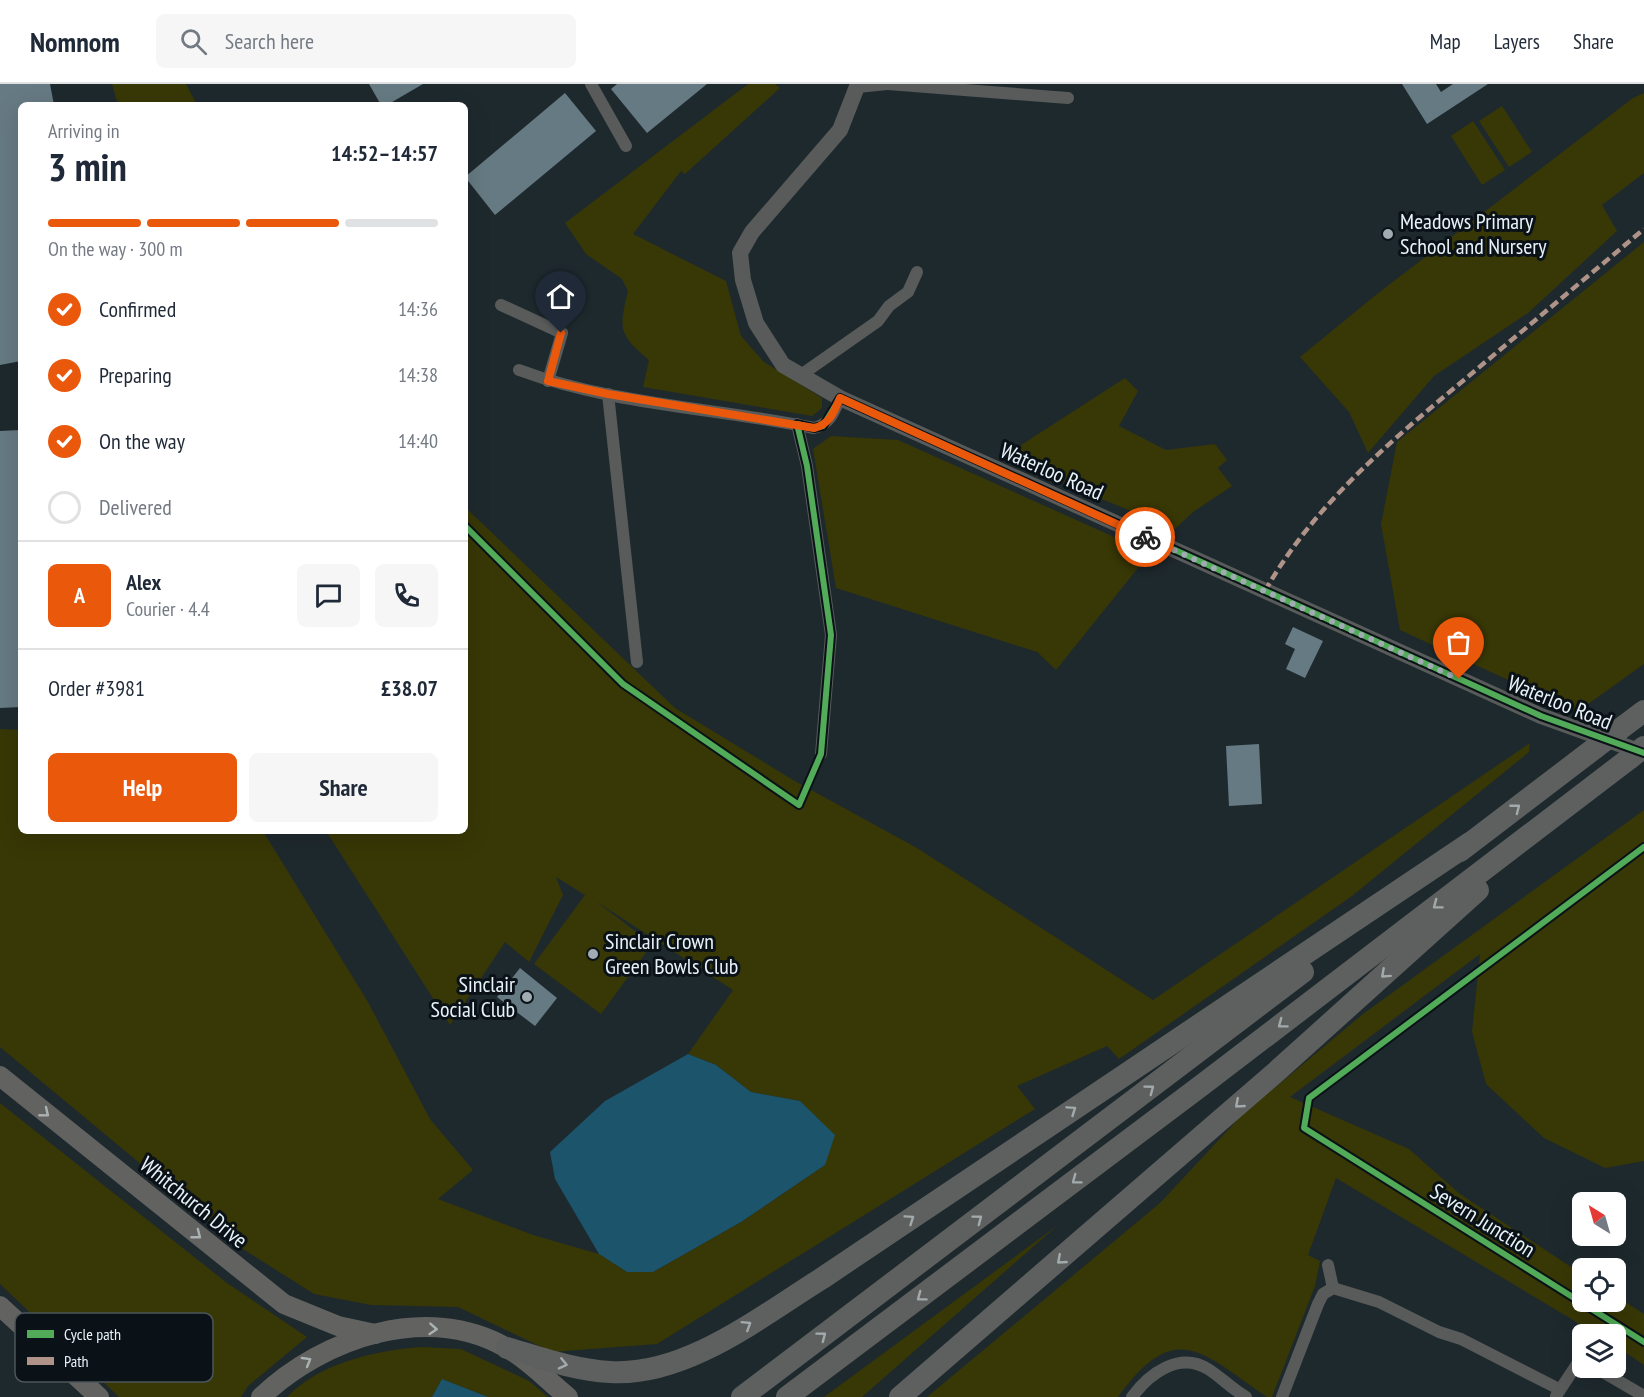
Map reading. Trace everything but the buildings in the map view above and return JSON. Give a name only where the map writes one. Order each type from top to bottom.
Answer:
[{"type":"highway","points":[[742,1397],[1644,711]]},
{"type":"highway","points":[[787,1397],[1634,756]]},
{"type":"highway","points":[[900,1397],[1276,1072],[1634,756]]},
{"type":"highway","points":[[507,1348],[562,1365],[611,1372],[656,1368],[680,1361],[728,1336],[821,1279],[1470,843]]},
{"type":"main road","name":"Whitchurch Drive","points":[[0,1076],[284,1304],[338,1326],[375,1334]]},
{"type":"main road","points":[[0,1306],[15,1320]]},
{"type":"main road","points":[[261,1397],[304,1362],[337,1345],[375,1334],[429,1327],[467,1332],[507,1348],[568,1397]]},
{"type":"main road","points":[[83,1382],[99,1397]]},
{"type":"street","points":[[591,84],[626,146]]},
{"type":"street","points":[[858,86],[887,84],[1068,98]]},
{"type":"street","name":"Waterloo Road","points":[[858,86],[840,130],[752,232],[740,253],[743,280],[756,323],[783,364],[840,398],[1634,756]]},
{"type":"street","points":[[801,375],[878,321],[889,306],[908,292],[917,272]]},
{"type":"street","points":[[501,304],[561,333],[548,381]]},
{"type":"street","points":[[519,370],[548,381],[608,394],[814,428],[824,426],[840,398]]},
{"type":"street","points":[[608,394],[637,662]]},
{"type":"street","points":[[797,424],[807,466],[831,635],[821,754]]},
{"type":"street","points":[[1328,1265],[1333,1288]]},
{"type":"street","points":[[1282,1397],[1317,1304],[1323,1294],[1333,1288],[1379,1302],[1438,1332],[1461,1339],[1557,1393],[1572,1371]]},
{"type":"street","points":[[1132,1397],[1144,1380],[1162,1368],[1192,1363],[1207,1368],[1246,1397]]},
{"type":"street","points":[[1613,1378],[1644,1396]]},
{"type":"shaded area","points":[[112,84],[186,84],[195,102],[117,102]]},
{"type":"shaded area","points":[[748,84],[775,84],[780,88],[685,174],[681,171],[633,234],[726,281],[741,336],[764,362],[822,398],[822,408],[812,416],[643,387],[649,360],[626,337],[623,314],[628,291],[622,279],[586,254],[565,223]]},
{"type":"shaded area","points":[[1644,93],[1644,173],[1602,205],[1617,231],[1528,313],[1434,376],[1368,453],[1349,412],[1300,357],[1377,294],[1633,98]]},
{"type":"shaded area","points":[[1502,106],[1532,152],[1509,167],[1479,121]]},
{"type":"shaded area","points":[[1473,121],[1505,170],[1482,185],[1451,136]]},
{"type":"shaded area","points":[[1644,242],[1644,664],[1577,712],[1400,630],[1381,524],[1397,442]]},
{"type":"shaded area","points":[[1125,378],[1138,391],[1119,426],[1166,450],[1215,444],[1227,460],[1218,468],[1232,486],[1193,512],[1175,529],[1001,458]]},
{"type":"shaded area","points":[[831,436],[898,440],[1150,553],[1056,670],[1037,652],[836,588],[813,449]]},
{"type":"shaded area","points":[[468,510],[675,708],[793,780],[917,848],[1153,1000],[1530,743],[1529,752],[1352,896],[1119,1059],[1107,1046],[1017,1086],[1035,1109],[657,1344],[552,1352],[458,1307],[371,1305],[314,1294],[243,1249],[0,1047],[0,729],[18,730],[18,834],[265,834],[368,1002],[430,1119],[473,1170],[438,1199],[533,1235],[599,1254],[627,1272],[653,1272],[741,1222],[825,1165],[800,1101],[751,1092],[716,1065],[688,1054],[733,990],[597,902],[652,944],[601,1014],[534,964],[585,895],[556,877],[563,895],[529,962],[505,942],[450,1025],[328,834],[468,834]]},
{"type":"shaded area","points":[[1644,810],[1644,1161],[1605,1168],[1544,1138],[1486,1084],[1472,1032],[1480,954],[1290,1097],[1409,1149],[1460,1194],[1572,1267],[1572,1312],[1626,1312],[1626,1302],[1644,1314],[1644,1365],[1626,1353],[1626,1324],[1580,1324],[1336,1178],[1308,1255],[1320,1261],[1315,1286],[1272,1397],[1267,1397],[1207,1357],[1190,1350],[1173,1350],[1157,1357],[1138,1372],[1118,1397],[927,1397],[1160,1203],[1241,1116],[1363,1014]]},
{"type":"shaded area","points":[[0,1103],[227,1283],[307,1337],[248,1386],[241,1397],[119,1397],[103,1382],[213,1382],[213,1313],[31,1313],[0,1284]]},
{"type":"shaded area","points":[[1058,1225],[862,1397],[824,1397]]},
{"type":"shaded area","points":[[421,1347],[461,1349],[529,1381],[548,1397],[488,1397],[442,1379],[432,1397],[287,1397],[316,1375],[350,1360],[367,1355]]},
{"type":"water","points":[[688,1054],[716,1065],[751,1092],[800,1101],[835,1135],[825,1165],[741,1222],[653,1272],[627,1272],[599,1254],[555,1179],[550,1152],[605,1101]]},
{"type":"water","points":[[442,1379],[488,1397],[432,1397]]},
{"type":"marked path","points":[[1265,591],[1307,530],[1357,474],[1412,424],[1644,229]]},
{"type":"cycle path","points":[[468,529],[623,684],[799,805],[821,754],[831,635],[807,466],[797,424],[814,428],[823,426],[840,398],[1541,716],[1644,753]]},
{"type":"cycle path","name":"Severn Junction","points":[[1644,847],[1309,1098],[1304,1128],[1644,1342]]},
{"type":"way so far","points":[[1145,537],[1459,679]]},
{"type":"place","name":"Meadows Primary School and Nursery","points":[[1388,234]]},
{"type":"place","name":"Sinclair Crown Green Bowls Club","points":[[593,954]]},
{"type":"place","name":"Sinclair Social Club","points":[[527,997]]},
{"type":"route","points":[[561,333],[548,381],[608,394],[814,428],[824,426],[840,398],[1145,537]]}]
